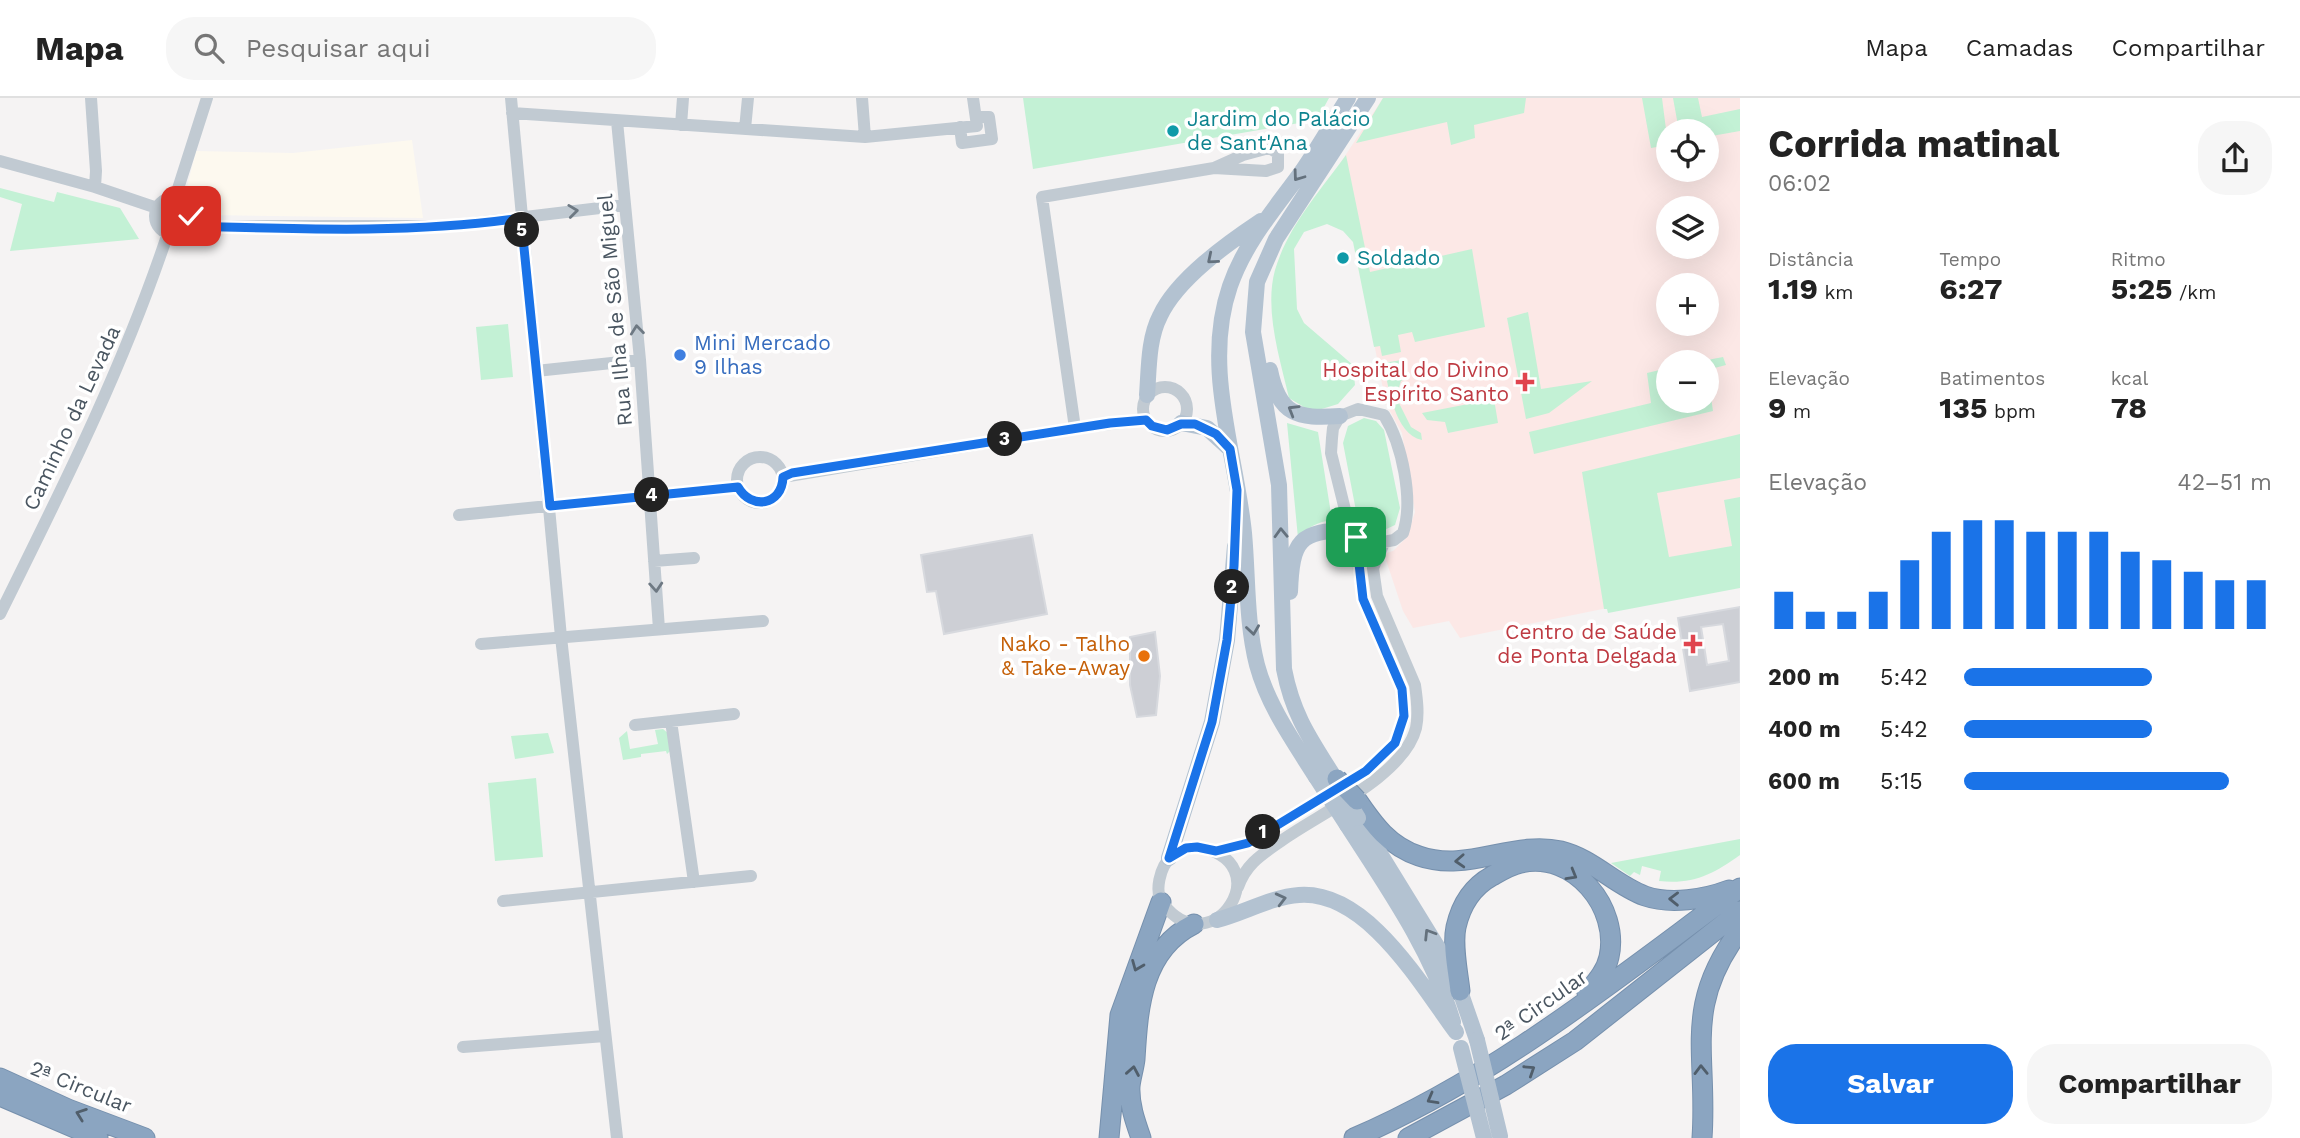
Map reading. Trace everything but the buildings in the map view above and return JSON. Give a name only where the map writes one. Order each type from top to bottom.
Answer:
[{"type":"highway","points":[[1330,777],[1354,814],[1401,848],[1421,857],[1469,861],[1537,847],[1563,852],[1592,863],[1647,897],[1672,900],[1708,897],[1740,887]]},
{"type":"highway","points":[[1460,991],[1455,930],[1462,906],[1472,892],[1482,881],[1522,863],[1553,864],[1579,878],[1594,891],[1604,906],[1611,941],[1609,959],[1602,975],[1553,1026]]},
{"type":"highway","name":"2ª Circular","points":[[1354,1138],[1415,1109],[1498,1063],[1553,1026],[1740,887]]},
{"type":"highway","points":[[1109,1138],[1120,1015],[1161,902]]},
{"type":"highway","points":[[1408,1138],[1506,1086],[1574,1041],[1740,911]]},
{"type":"highway","points":[[1141,1138],[1131,1104],[1130,1086],[1144,987],[1157,956],[1170,938],[1194,924]]},
{"type":"highway","points":[[1702,1138],[1701,1017],[1721,956],[1740,930]]},
{"type":"highway","name":"2ª Circular","points":[[0,1078],[68,1109],[145,1138]]},
{"type":"highway","name":"2ª Circular","points":[[0,1096],[98,1138]]},
{"type":"main road","points":[[1330,777],[1280,720],[1258,665],[1246,582],[1244,532],[1222,391],[1220,337],[1233,278],[1241,258],[1348,98]]},
{"type":"main road","points":[[1368,98],[1276,239],[1257,282],[1253,332],[1279,485],[1284,669],[1290,697],[1300,723],[1330,777],[1438,948],[1460,991],[1477,1040],[1495,1137]]},
{"type":"main road","points":[[1146,399],[1154,333],[1167,303],[1189,278],[1238,236],[1266,217]]},
{"type":"main road","points":[[1257,282],[1261,295],[1269,369],[1273,388],[1281,403],[1302,416],[1340,416]]},
{"type":"main road","points":[[1181,424],[1207,428],[1230,449]]},
{"type":"main road","points":[[1169,858],[1212,722],[1227,640],[1237,490]]},
{"type":"main road","points":[[1282,626],[1289,620],[1297,548],[1304,537],[1320,531],[1352,533]]},
{"type":"main road","points":[[1354,814],[1385,884],[1446,998],[1458,1040],[1495,1137]]},
{"type":"main road","points":[[1217,920],[1296,895],[1314,895],[1346,906],[1392,948],[1458,1040]]},
{"type":"street","points":[[91,98],[95,187]]},
{"type":"street","points":[[175,198],[207,98]]},
{"type":"street","points":[[511,98],[561,637],[617,1138]]},
{"type":"street","points":[[681,125],[684,98]]},
{"type":"street","points":[[745,129],[748,98]]},
{"type":"street","points":[[862,98],[865,137]]},
{"type":"street","points":[[974,98],[976,121]]},
{"type":"street","points":[[512,113],[865,137],[960,127],[989,117],[992,139],[962,143],[960,127]]},
{"type":"street","name":"Rua Ilha de São Miguel","points":[[617,121],[640,360],[659,629]]},
{"type":"street","points":[[0,161],[95,187],[157,208]]},
{"type":"street","points":[[1075,428],[1042,197],[1214,168]]},
{"type":"street","points":[[188,226],[191,216],[188,206],[175,198],[164,200],[157,208],[156,223],[167,233],[177,234],[188,226],[449,226],[625,205]]},
{"type":"street","name":"Caminho da Levada","points":[[0,614],[107,397],[148,294],[167,233]]},
{"type":"street","points":[[536,372],[640,360]]},
{"type":"street","points":[[1110,423],[1162,387],[1179,392],[1187,408],[1181,424],[1167,430],[1152,426],[1146,420],[1146,399]]},
{"type":"street","points":[[1352,533],[1373,544],[1384,543],[1403,533],[1407,520],[1402,465],[1395,434],[1384,415],[1358,409],[1340,416],[1333,428],[1331,453],[1352,533],[1363,599],[1402,689],[1404,716],[1395,743],[1366,771],[1248,843],[1216,851],[1186,848],[1169,858],[1160,878],[1161,902],[1171,914],[1194,924],[1217,920],[1231,906],[1244,871],[1256,858],[1312,819],[1373,782],[1399,760],[1411,740],[1417,717],[1415,685],[1377,596],[1373,568],[1384,543]]},
{"type":"street","points":[[783,477],[1075,428],[1146,420]]},
{"type":"street","points":[[755,458],[769,460],[780,470],[783,477],[780,491],[775,497],[762,503],[743,496],[738,487],[737,479],[742,466],[755,458]]},
{"type":"street","points":[[459,515],[738,487]]},
{"type":"street","points":[[654,561],[694,558]]},
{"type":"street","points":[[481,643],[763,621]]},
{"type":"street","points":[[635,725],[734,714]]},
{"type":"street","points":[[671,721],[694,882]]},
{"type":"street","points":[[1216,851],[1232,866],[1238,887]]},
{"type":"street","points":[[503,901],[751,876]]},
{"type":"street","points":[[463,1047],[605,1036]]},
{"type":"shaded area","name":"Hospital do Divino Espírito Santo","points":[[1383,98],[1740,98],[1740,581],[1460,638],[1449,621],[1413,628],[1403,611],[1384,554],[1393,551],[1407,537],[1415,512],[1402,433],[1386,404],[1339,165]]},
{"type":"shaded area","points":[[412,140],[423,218],[207,215],[201,214],[189,202],[186,191],[196,151],[293,153]]},
{"type":"green space","name":"Jardim do Palácio de Sant'Ana","points":[[1023,98],[1329,98],[1317,120],[1033,169]]},
{"type":"green space","points":[[1383,98],[1526,98],[1524,113],[1474,125],[1475,138],[1451,145],[1447,122],[1356,143]]},
{"type":"green space","points":[[1642,98],[1662,98],[1665,119],[1656,119],[1656,147],[1651,148]]},
{"type":"green space","points":[[1673,98],[1698,98],[1702,117],[1740,109],[1740,131],[1719,135],[1719,119],[1677,119]]},
{"type":"green space","points":[[1346,155],[1370,272],[1472,249],[1485,327],[1415,342],[1412,332],[1398,335],[1401,352],[1382,356],[1380,346],[1374,347],[1353,242],[1343,231],[1327,224],[1304,232],[1294,249],[1297,309],[1304,323],[1353,365],[1355,385],[1338,404],[1312,412],[1289,398],[1274,334],[1272,285],[1288,239]]},
{"type":"green space","points":[[0,188],[54,202],[57,192],[120,208],[139,239],[10,251],[22,204],[0,197]]},
{"type":"green space","points":[[1528,312],[1541,389],[1592,381],[1549,413],[1526,419],[1507,318]]},
{"type":"green space","points":[[508,324],[513,377],[481,380],[476,327]]},
{"type":"green space","points":[[1723,357],[1726,365],[1719,367],[1719,358]]},
{"type":"green space","points":[[1402,360],[1406,378],[1401,381],[1396,397],[1411,427],[1421,433],[1422,440],[1405,429],[1391,396],[1383,363]]},
{"type":"green space","points":[[1656,371],[1656,413],[1705,413],[1534,454],[1529,432],[1651,403],[1647,373]]},
{"type":"green space","points":[[1494,399],[1498,423],[1448,433],[1445,422],[1427,420],[1422,413]]},
{"type":"green space","points":[[1364,418],[1376,421],[1384,430],[1400,508],[1395,525],[1378,533],[1366,530],[1358,521],[1343,443],[1348,426]]},
{"type":"green space","points":[[1287,423],[1318,432],[1332,520],[1313,526],[1298,538]]},
{"type":"green space","points":[[1740,434],[1740,478],[1657,493],[1669,557],[1732,546],[1724,500],[1740,497],[1740,588],[1608,613],[1607,609],[1604,609],[1582,472]]},
{"type":"green space","points":[[663,729],[669,734],[672,749],[667,754],[666,751],[641,754],[641,757],[623,760],[619,738],[627,731],[630,749],[658,744],[655,730]]},
{"type":"green space","points":[[548,733],[554,753],[515,759],[511,736]]},
{"type":"green space","points":[[536,778],[543,857],[495,861],[488,783]]},
{"type":"green space","points":[[1740,839],[1740,855],[1712,873],[1692,880],[1659,881],[1661,871],[1642,866],[1640,875],[1634,872],[1630,876],[1611,863]]},
{"type":"place","name":"Jardim do Palácio de Sant'Ana","points":[[1173,131]]},
{"type":"place","name":"Soldado","points":[[1343,258]]},
{"type":"place","name":"Mini Mercado 9 Ilhas","points":[[680,355]]},
{"type":"place","name":"Hospital do Divino Espírito Santo","points":[[1525,382]]},
{"type":"place","name":"Centro de Saúde de Ponta Delgada","points":[[1693,644]]},
{"type":"place","name":"Nako - Talho & Take-Away","points":[[1144,656]]},
{"type":"route","points":[[191,216],[188,226],[449,226],[521,218],[550,506],[716,487],[738,487],[743,496],[762,503],[775,497],[780,491],[783,477],[792,473],[1110,423],[1146,420],[1159,429],[1167,430],[1181,424],[1195,424],[1207,428],[1230,449],[1237,490],[1234,566],[1227,640],[1212,722],[1169,858],[1186,848],[1216,851],[1248,843],[1366,771],[1395,743],[1404,716],[1402,689],[1363,599],[1354,536],[1356,537]]}]
